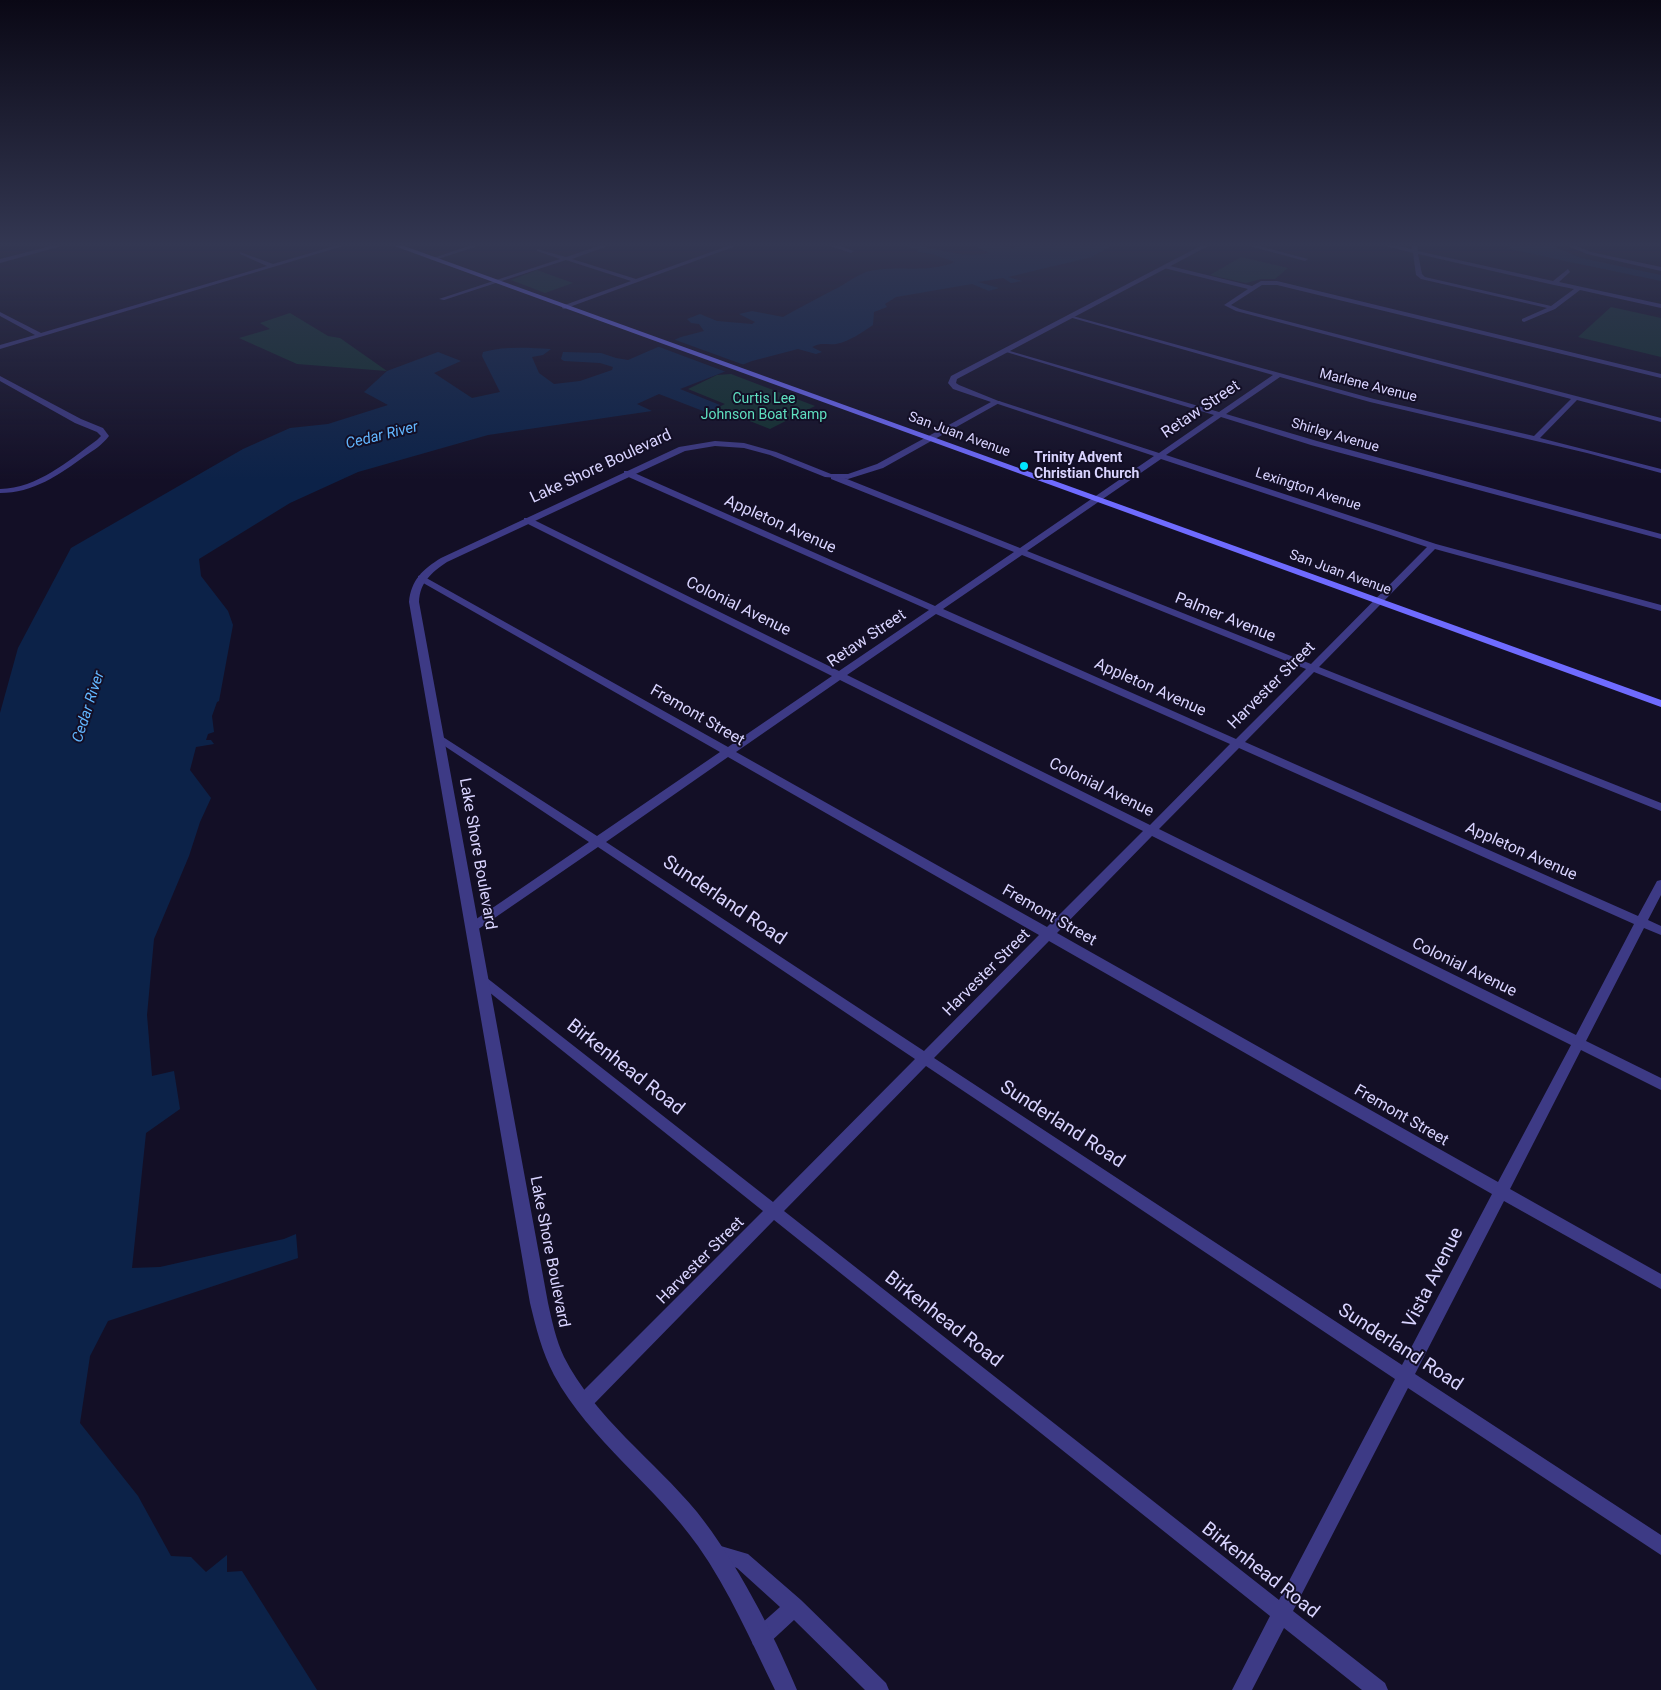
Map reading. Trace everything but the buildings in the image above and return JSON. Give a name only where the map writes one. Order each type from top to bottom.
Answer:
[{"type":"main road","name":"San Juan Avenue","points":[[606,322],[1661,704]]},
{"type":"street","points":[[15,322],[40,335]]},
{"type":"street","points":[[0,348],[84,322]]},
{"type":"street","points":[[1005,350],[1060,322]]},
{"type":"street","name":"Marlene Avenue","points":[[1092,322],[1372,401],[1661,471]]},
{"type":"street","points":[[1286,322],[1661,420]]},
{"type":"street","points":[[1436,322],[1661,376]]},
{"type":"street","name":"Lexington Avenue","points":[[1005,350],[956,376],[952,383],[961,389],[997,402],[1433,546],[1661,608]]},
{"type":"street","name":"Shirley Avenue","points":[[1005,350],[1395,466],[1661,537]]},
{"type":"street","name":"Retaw Street","points":[[473,927],[1278,375]]},
{"type":"street","points":[[0,378],[78,421],[100,430],[105,436],[100,442],[51,475],[23,488],[0,491]]},
{"type":"street","points":[[1535,439],[1575,398]]},
{"type":"street","name":"Lake Shore Boulevard","points":[[786,1690],[734,1584],[713,1553],[682,1510],[584,1402],[562,1371],[552,1350],[543,1322],[414,602],[414,592],[421,578],[444,560],[682,449],[707,443],[727,442],[759,448],[834,477],[864,474],[997,402]]},
{"type":"street","name":"Appleton Avenue","points":[[627,473],[1661,931]]},
{"type":"street","name":"Palmer Avenue","points":[[834,477],[1661,807]]},
{"type":"street","name":"Colonial Avenue","points":[[527,520],[1661,1084]]},
{"type":"street","name":"Harvester Street","points":[[584,1402],[1433,546]]},
{"type":"street","name":"Fremont Street","points":[[421,578],[1661,1282]]},
{"type":"street","name":"Sunderland Road","points":[[439,739],[598,842],[1661,1546]]},
{"type":"street","name":"Vista Avenue","points":[[1242,1690],[1661,884]]},
{"type":"street","name":"Birkenhead Road","points":[[483,981],[1378,1690]]},
{"type":"street","points":[[713,1553],[742,1560],[794,1607],[879,1690]]},
{"type":"street","points":[[760,1638],[794,1607]]},
{"type":"green space","points":[[305,322],[328,336],[340,338],[387,371],[297,364],[239,338],[270,329],[260,323]]},
{"type":"green space","points":[[1595,322],[1661,322],[1661,357],[1578,337]]},
{"type":"green space","name":"Curtis Lee Johnson Boat Ramp","points":[[731,374],[815,406],[770,429],[717,408],[725,404],[688,389],[717,375]]},
{"type":"water","name":"Cedar River","points":[[690,322],[752,324],[755,322],[873,322],[873,325],[851,339],[841,343],[821,344],[812,347],[822,352],[816,354],[798,349],[752,361],[680,389],[720,405],[714,408],[737,417],[729,421],[659,394],[637,404],[652,411],[488,435],[358,472],[290,503],[199,559],[201,576],[228,611],[233,625],[219,701],[212,716],[214,732],[208,734],[206,740],[211,740],[214,744],[196,747],[190,770],[211,798],[154,939],[147,1015],[152,1076],[174,1071],[180,1109],[146,1133],[132,1268],[160,1267],[284,1239],[296,1234],[298,1258],[108,1321],[90,1356],[80,1423],[138,1496],[171,1556],[191,1557],[206,1572],[227,1555],[227,1572],[242,1571],[317,1690],[0,1690],[0,713],[18,648],[71,548],[243,449],[290,428],[328,424],[388,405],[364,392],[387,371],[438,352],[461,361],[434,373],[472,398],[500,392],[482,356],[483,352],[517,348],[551,349],[543,355],[532,357],[539,373],[554,384],[580,381],[612,370],[613,367],[600,363],[564,361],[561,359],[563,352],[601,353],[628,360],[681,337],[704,331],[699,324]]},
{"type":"pier","points":[[670,338],[747,366],[729,373],[654,345]]},
{"type":"place","name":"Trinity Advent Christian Church","points":[[1024,466]]}]
